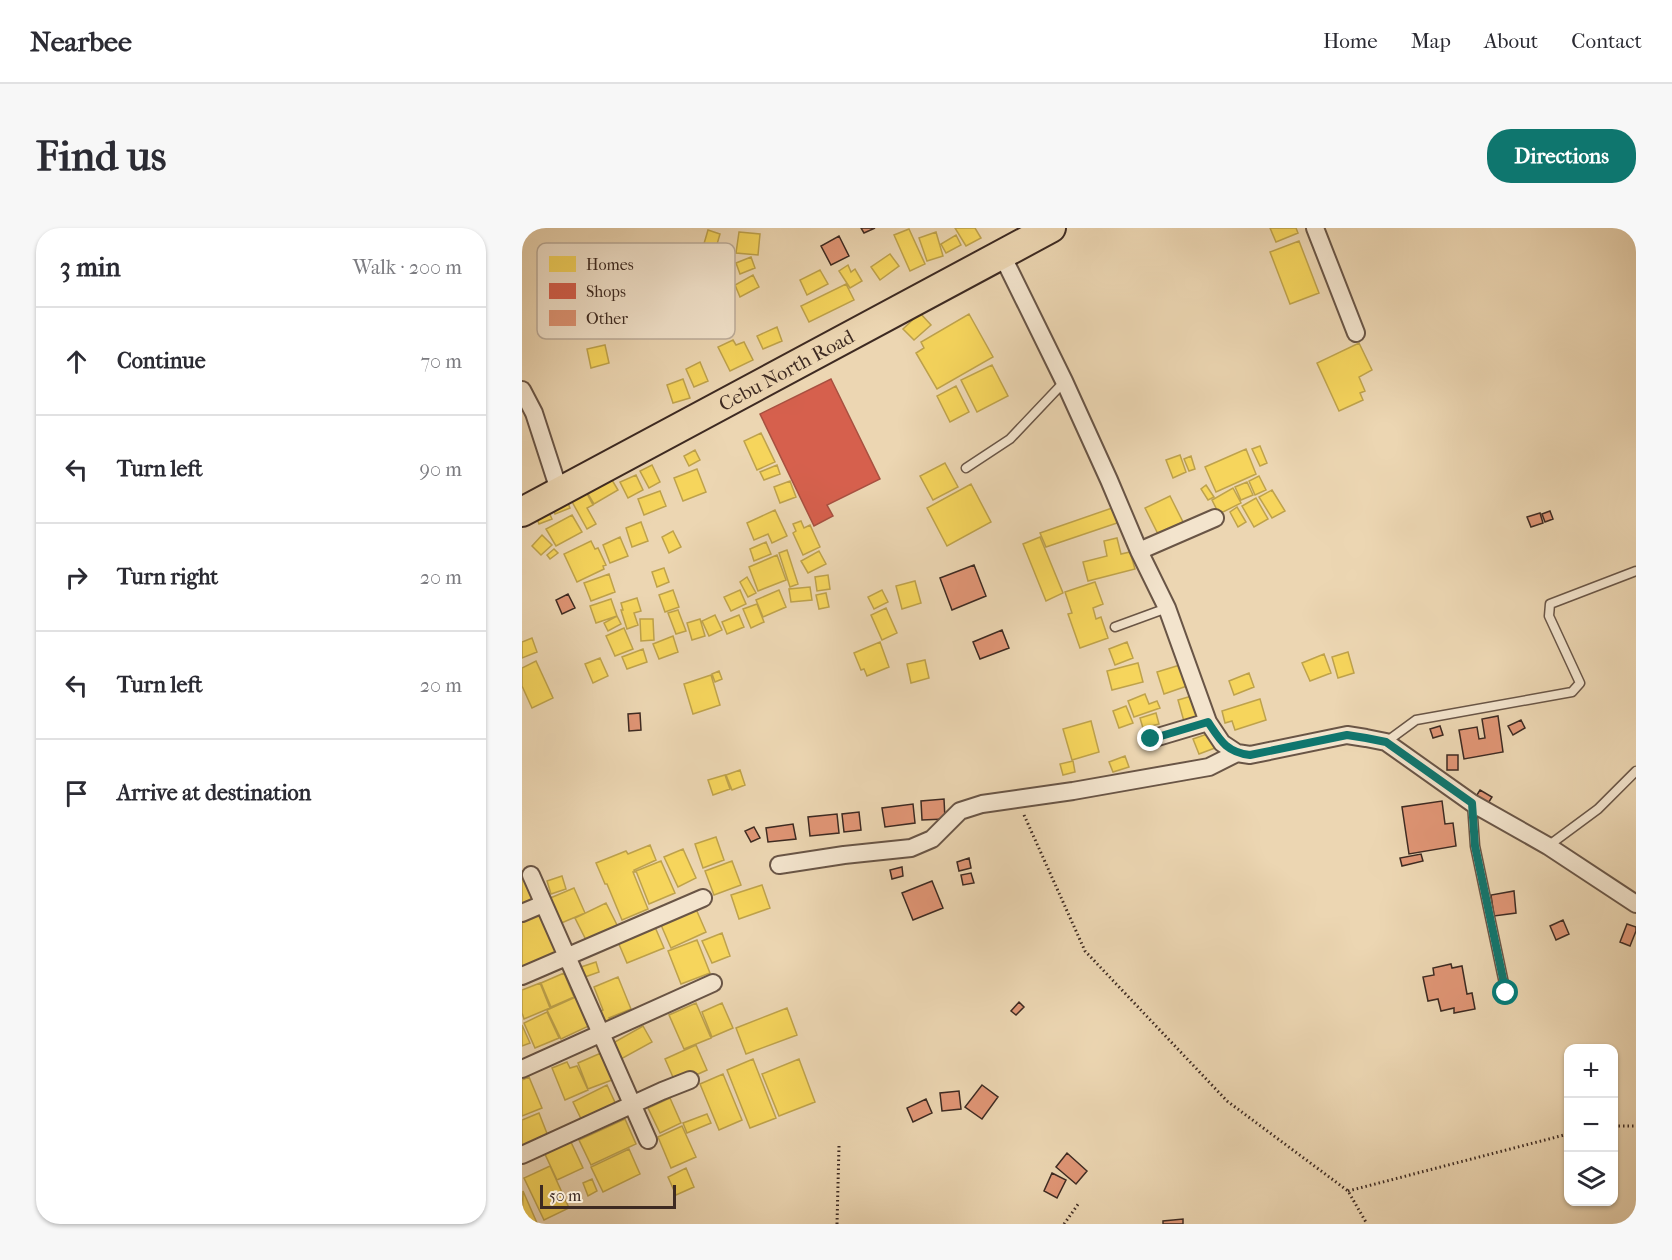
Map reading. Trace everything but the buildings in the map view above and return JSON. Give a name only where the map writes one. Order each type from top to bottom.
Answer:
[{"type":"highway","name":"Cebu North Road","points":[[522,512],[559,490],[1051,228]]},
{"type":"street","points":[[1315,228],[1356,333]]},
{"type":"street","points":[[1002,255],[1064,381],[1139,551],[1167,608],[1208,722],[1222,743],[1237,753],[1250,755],[1347,735],[1386,742],[1472,803],[1548,846],[1636,904]]},
{"type":"street","points":[[522,390],[534,413],[559,490]]},
{"type":"street","points":[[1139,551],[1215,518]]},
{"type":"street","points":[[1151,739],[1208,722]]},
{"type":"street","points":[[779,865],[911,848],[932,839],[960,811],[982,804],[1209,767],[1237,753]]},
{"type":"street","points":[[531,875],[648,1140]]},
{"type":"street","points":[[522,976],[703,898]]},
{"type":"street","points":[[522,913],[543,904]]},
{"type":"street","points":[[522,1069],[713,983]]},
{"type":"street","points":[[522,1155],[690,1080]]},
{"type":"lane","points":[[966,468],[1010,439],[1064,381]]},
{"type":"lane","points":[[1386,742],[1416,720],[1572,692],[1580,683],[1549,616],[1550,604],[1636,571]]},
{"type":"lane","points":[[1115,627],[1167,608]]},
{"type":"lane","points":[[1548,846],[1598,809],[1636,771]]},
{"type":"lane","points":[[1472,803],[1475,846],[1506,993]]},
{"type":"path","points":[[1017,799],[1085,951],[1227,1101],[1348,1191],[1367,1224]]},
{"type":"path","points":[[1618,1126],[1636,1126]]},
{"type":"path","points":[[1348,1191],[1564,1135]]},
{"type":"path","points":[[837,1224],[839,1146]]},
{"type":"path","points":[[1064,1224],[1079,1203]]},
{"type":"route","points":[[1151,739],[1208,722],[1222,743],[1237,753],[1250,755],[1347,735],[1386,742],[1403,753],[1472,803],[1475,846],[1506,993]]}]
